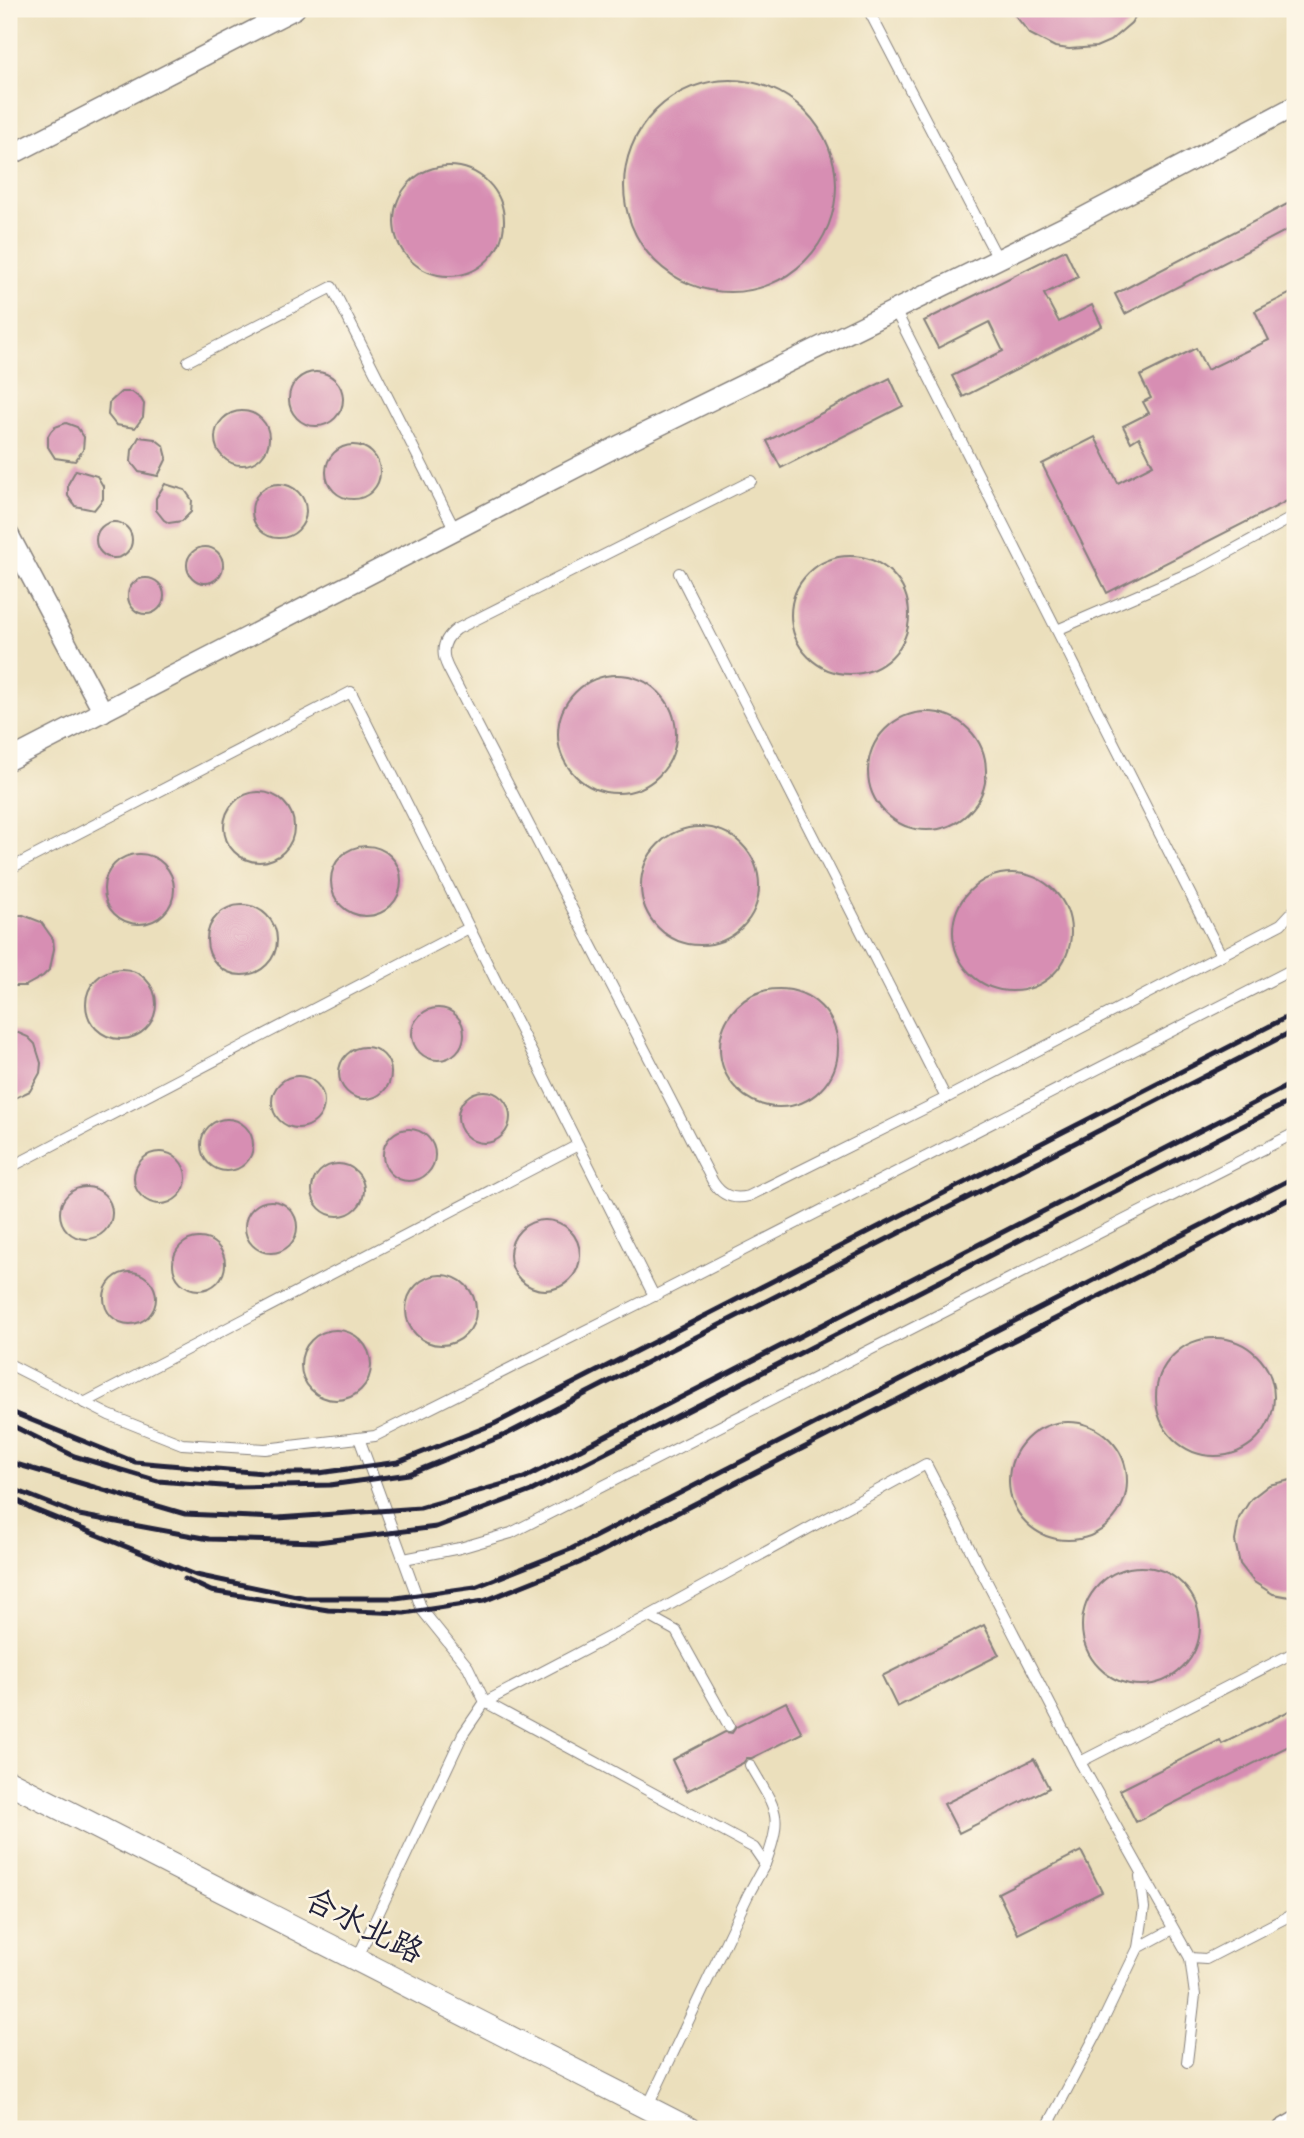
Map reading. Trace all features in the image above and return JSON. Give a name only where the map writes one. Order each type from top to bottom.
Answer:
[{"type":"street","points":[[9,156],[295,9]]},
{"type":"street","points":[[9,760],[620,445],[998,259],[1295,106]]},
{"type":"street","points":[[9,535],[103,712]]},
{"type":"street","name":"合水北路","points":[[9,1782],[689,2129]]},
{"type":"street","points":[[1283,2129],[1295,2122]]},
{"type":"lane","points":[[868,9],[998,259]]},
{"type":"lane","points":[[188,361],[332,287],[455,530]]},
{"type":"lane","points":[[895,310],[1221,955]]},
{"type":"lane","points":[[751,481],[457,629],[445,642],[444,660],[718,1189],[733,1197],[750,1196],[946,1098],[1280,924],[1295,909]]},
{"type":"lane","points":[[1057,630],[1198,569],[1295,516]]},
{"type":"lane","points":[[679,573],[946,1098]]},
{"type":"lane","points":[[9,869],[351,692],[654,1296]]},
{"type":"lane","points":[[9,1168],[469,928]]},
{"type":"lane","points":[[9,1364],[109,1415],[182,1444],[265,1449],[375,1436],[1295,968]]},
{"type":"lane","points":[[404,1559],[460,1548],[511,1533],[759,1409],[1295,1133]]},
{"type":"lane","points":[[84,1402],[578,1144]]},
{"type":"lane","points":[[359,1438],[422,1610],[468,1667],[485,1702],[754,1848],[765,1864]]},
{"type":"lane","points":[[356,1960],[463,1734],[485,1702],[649,1616],[926,1464],[1080,1762],[1190,1958],[1195,1995],[1187,2062]]},
{"type":"lane","points":[[649,1616],[676,1631],[729,1726]]},
{"type":"lane","points":[[1080,1762],[1295,1652]]},
{"type":"lane","points":[[647,2108],[775,1839],[776,1812],[750,1765]]},
{"type":"lane","points":[[1046,2129],[1138,1948],[1144,1908],[1139,1871]]},
{"type":"lane","points":[[1190,1958],[1206,1959],[1295,1913]]},
{"type":"lane","points":[[1138,1948],[1173,1929]]},
{"type":"building","points":[[1010,9],[1140,9],[1131,23],[1110,41],[1096,47],[1069,49],[1055,47],[1030,34]]},
{"type":"building","points":[[730,80],[771,88],[805,111],[828,145],[836,186],[828,227],[805,261],[771,284],[730,292],[689,284],[655,261],[632,227],[624,186],[632,145],[655,111],[689,88]]},
{"type":"building","points":[[449,166],[470,170],[488,182],[500,200],[504,221],[500,242],[488,260],[470,272],[449,276],[428,272],[410,260],[398,242],[394,221],[398,200],[410,182],[428,170]]},
{"type":"building","points":[[1295,200],[1295,226],[1125,314],[1115,294]]},
{"type":"building","points":[[1065,250],[1078,277],[1044,294],[1059,322],[1092,305],[1102,326],[963,397],[952,376],[1003,351],[989,322],[938,348],[924,321]]},
{"type":"building","points":[[1295,291],[1295,497],[1107,593],[1042,464],[1095,437],[1118,483],[1153,465],[1139,437],[1131,442],[1123,426],[1149,413],[1143,402],[1151,398],[1140,376],[1196,348],[1207,370],[1269,340],[1255,311]]},
{"type":"building","points":[[316,372],[335,380],[343,399],[335,418],[316,426],[297,418],[289,399],[297,380]]},
{"type":"building","points":[[890,378],[903,406],[781,468],[767,441]]},
{"type":"building","points":[[121,392],[132,392],[144,404],[143,417],[135,428],[116,425],[108,415],[109,403]]},
{"type":"building","points":[[242,411],[261,419],[269,438],[261,457],[242,465],[223,457],[215,438],[223,419]]},
{"type":"building","points":[[66,423],[77,427],[84,437],[83,450],[75,461],[55,458],[48,447],[51,431]]},
{"type":"building","points":[[139,437],[155,439],[164,446],[167,458],[158,476],[139,472],[131,462],[132,450]]},
{"type":"building","points":[[353,445],[372,453],[380,472],[372,491],[353,499],[334,491],[326,472],[334,453]]},
{"type":"building","points":[[76,470],[97,476],[103,486],[103,499],[94,510],[75,506],[68,496],[68,484]]},
{"type":"building","points":[[165,484],[185,490],[192,500],[191,512],[182,521],[169,523],[156,510],[156,498]]},
{"type":"building","points":[[279,484],[298,492],[306,511],[298,530],[279,538],[260,530],[252,511],[260,492]]},
{"type":"building","points":[[114,522],[127,527],[132,540],[127,553],[114,558],[101,553],[96,540],[101,527]]},
{"type":"building","points":[[205,547],[218,552],[223,565],[218,578],[205,583],[192,578],[187,565],[192,552]]},
{"type":"building","points":[[850,556],[872,561],[892,573],[904,593],[909,615],[904,637],[892,657],[872,669],[850,674],[828,669],[808,657],[796,637],[791,615],[796,593],[808,573],[828,561]]},
{"type":"building","points":[[146,578],[159,583],[164,596],[159,609],[146,614],[133,609],[128,596],[133,583]]},
{"type":"building","points":[[617,675],[639,680],[659,692],[671,712],[676,734],[671,756],[659,776],[639,788],[617,793],[595,788],[575,776],[563,756],[558,734],[563,712],[575,692],[595,680]]},
{"type":"building","points":[[927,712],[949,717],[969,729],[981,749],[986,771],[981,793],[969,813],[949,825],[927,830],[905,825],[885,813],[873,793],[868,771],[873,749],[885,729],[905,717]]},
{"type":"building","points":[[252,792],[266,792],[279,797],[289,807],[294,827],[289,847],[279,857],[266,862],[252,862],[239,857],[229,847],[224,834],[224,820],[229,807],[239,797]]},
{"type":"building","points":[[700,827],[722,832],[742,844],[754,864],[759,886],[754,908],[742,928],[722,940],[700,945],[678,940],[658,928],[646,908],[641,886],[646,864],[658,844],[678,832]]},
{"type":"building","points":[[359,846],[373,846],[386,851],[396,861],[401,881],[396,901],[386,911],[373,916],[359,916],[346,911],[336,901],[331,888],[331,874],[336,861],[346,851]]},
{"type":"building","points":[[132,854],[146,854],[159,859],[169,869],[174,889],[169,909],[159,919],[146,924],[132,924],[119,919],[109,909],[104,896],[104,882],[109,869],[119,859]]},
{"type":"building","points":[[1012,873],[1034,878],[1054,890],[1066,910],[1071,932],[1066,954],[1054,974],[1034,986],[1012,991],[990,986],[970,974],[958,954],[953,932],[958,910],[970,890],[990,878]]},
{"type":"building","points":[[235,905],[249,905],[262,910],[272,920],[277,940],[272,960],[262,970],[249,975],[235,975],[222,970],[212,960],[207,947],[207,933],[212,920],[222,910]]},
{"type":"building","points":[[23,915],[41,922],[53,939],[54,949],[50,969],[43,976],[25,986],[15,986],[9,984],[9,916]]},
{"type":"building","points":[[114,969],[128,969],[141,974],[151,984],[156,1004],[151,1024],[141,1034],[128,1039],[114,1039],[101,1034],[91,1024],[86,1011],[86,997],[91,984],[101,974]]},
{"type":"building","points":[[779,989],[801,994],[821,1006],[833,1026],[838,1048],[833,1070],[821,1090],[801,1102],[779,1107],[757,1102],[737,1090],[725,1070],[720,1048],[725,1026],[737,1006],[757,994]]},
{"type":"building","points":[[438,1008],[448,1010],[456,1016],[462,1024],[462,1044],[456,1052],[448,1058],[438,1060],[428,1058],[420,1052],[414,1044],[412,1034],[414,1024],[420,1016],[428,1010]]},
{"type":"building","points":[[9,1029],[28,1037],[35,1044],[41,1063],[40,1073],[30,1091],[9,1101]]},
{"type":"building","points":[[365,1047],[375,1049],[383,1055],[389,1063],[389,1083],[383,1091],[375,1097],[365,1099],[355,1097],[347,1091],[341,1083],[339,1073],[341,1063],[347,1055],[355,1049]]},
{"type":"building","points":[[298,1076],[308,1078],[316,1084],[322,1092],[322,1112],[316,1120],[308,1126],[298,1128],[288,1126],[280,1120],[274,1112],[272,1102],[274,1092],[280,1084],[288,1078]]},
{"type":"building","points":[[484,1091],[494,1093],[502,1099],[508,1107],[508,1127],[502,1135],[494,1141],[484,1143],[474,1141],[466,1135],[460,1127],[458,1117],[460,1107],[466,1099],[474,1093]]},
{"type":"building","points":[[227,1119],[237,1121],[245,1127],[251,1135],[251,1155],[245,1163],[237,1169],[227,1171],[217,1169],[209,1163],[203,1155],[201,1145],[203,1135],[209,1127],[217,1121]]},
{"type":"building","points":[[409,1129],[419,1131],[427,1137],[433,1145],[433,1165],[427,1173],[419,1179],[409,1181],[399,1179],[391,1173],[385,1165],[383,1155],[385,1145],[391,1137],[399,1131]]},
{"type":"building","points":[[160,1152],[170,1154],[178,1160],[184,1168],[184,1188],[178,1196],[170,1202],[160,1204],[150,1202],[142,1196],[136,1188],[134,1178],[136,1168],[142,1160],[150,1154]]},
{"type":"building","points":[[338,1164],[348,1166],[356,1172],[362,1180],[362,1200],[356,1208],[348,1214],[338,1216],[328,1214],[320,1208],[314,1200],[312,1190],[314,1180],[320,1172],[328,1166]]},
{"type":"building","points":[[86,1187],[96,1189],[104,1195],[110,1203],[110,1223],[104,1231],[96,1237],[86,1239],[76,1237],[68,1231],[62,1223],[60,1213],[62,1203],[68,1195],[76,1189]]},
{"type":"building","points":[[271,1201],[281,1203],[289,1209],[295,1217],[295,1237],[289,1245],[281,1251],[271,1253],[261,1251],[253,1245],[247,1237],[245,1227],[247,1217],[253,1209],[261,1203]]},
{"type":"building","points":[[538,1220],[552,1220],[565,1226],[574,1235],[580,1255],[578,1268],[570,1280],[552,1290],[538,1290],[525,1284],[516,1275],[510,1262],[510,1248],[516,1235],[525,1226]]},
{"type":"building","points":[[199,1238],[209,1240],[217,1246],[223,1254],[223,1274],[217,1282],[209,1288],[199,1290],[189,1288],[181,1282],[175,1274],[173,1264],[175,1254],[181,1246],[189,1240]]},
{"type":"building","points":[[130,1272],[140,1274],[148,1280],[154,1288],[154,1308],[148,1316],[140,1322],[130,1324],[120,1322],[112,1316],[106,1308],[104,1298],[106,1288],[112,1280],[120,1274]]},
{"type":"building","points":[[434,1275],[448,1275],[461,1281],[470,1290],[476,1310],[474,1323],[466,1335],[448,1345],[434,1345],[421,1339],[412,1330],[406,1317],[406,1303],[412,1290],[421,1281]]},
{"type":"building","points":[[329,1330],[343,1330],[356,1336],[365,1345],[371,1365],[369,1378],[361,1390],[343,1400],[329,1400],[316,1394],[307,1385],[301,1372],[301,1358],[307,1345],[316,1336]]},
{"type":"building","points":[[1215,1338],[1238,1343],[1257,1355],[1269,1374],[1274,1397],[1269,1420],[1257,1439],[1238,1451],[1215,1456],[1192,1451],[1173,1439],[1161,1420],[1156,1397],[1161,1374],[1173,1355],[1192,1343]]},
{"type":"building","points":[[1068,1422],[1091,1427],[1110,1439],[1122,1458],[1127,1481],[1122,1504],[1110,1523],[1091,1535],[1068,1540],[1045,1535],[1026,1523],[1014,1504],[1009,1481],[1014,1458],[1026,1439],[1045,1427]]},
{"type":"building","points":[[1295,1479],[1295,1598],[1273,1594],[1254,1582],[1240,1564],[1235,1541],[1239,1518],[1251,1499],[1269,1485]]},
{"type":"building","points":[[1141,1567],[1164,1572],[1183,1584],[1195,1603],[1200,1626],[1195,1649],[1183,1668],[1164,1680],[1141,1685],[1118,1680],[1099,1668],[1087,1649],[1082,1626],[1087,1603],[1099,1584],[1118,1572]]},
{"type":"building","points":[[984,1625],[999,1655],[897,1707],[882,1676]]},
{"type":"building","points":[[786,1702],[802,1733],[747,1758],[743,1763],[687,1791],[672,1760],[725,1732],[732,1733],[736,1727]]},
{"type":"building","points":[[1295,1708],[1295,1743],[1136,1822],[1120,1790],[1220,1740],[1222,1744]]},
{"type":"building","points":[[1034,1759],[1049,1788],[959,1833],[944,1804]]},
{"type":"building","points":[[1081,1851],[1102,1892],[1018,1934],[998,1893]]},
{"type":"railway","points":[[9,1411],[135,1462],[263,1473],[319,1473],[398,1462],[494,1424],[1295,1013]]},
{"type":"railway","points":[[9,1424],[74,1456],[158,1481],[235,1487],[330,1485],[409,1474],[505,1435],[1295,1030]]},
{"type":"railway","points":[[9,1462],[185,1514],[278,1518],[420,1508],[524,1478],[1295,1082]]},
{"type":"railway","points":[[18,1491],[79,1515],[209,1539],[318,1542],[436,1527],[531,1491],[1295,1099]]},
{"type":"railway","points":[[9,1496],[33,1509],[196,1575],[306,1598],[396,1598],[475,1587],[571,1549],[1295,1177]]},
{"type":"railway","points":[[185,1579],[211,1591],[328,1610],[404,1613],[484,1601],[579,1563],[1295,1196]]}]
